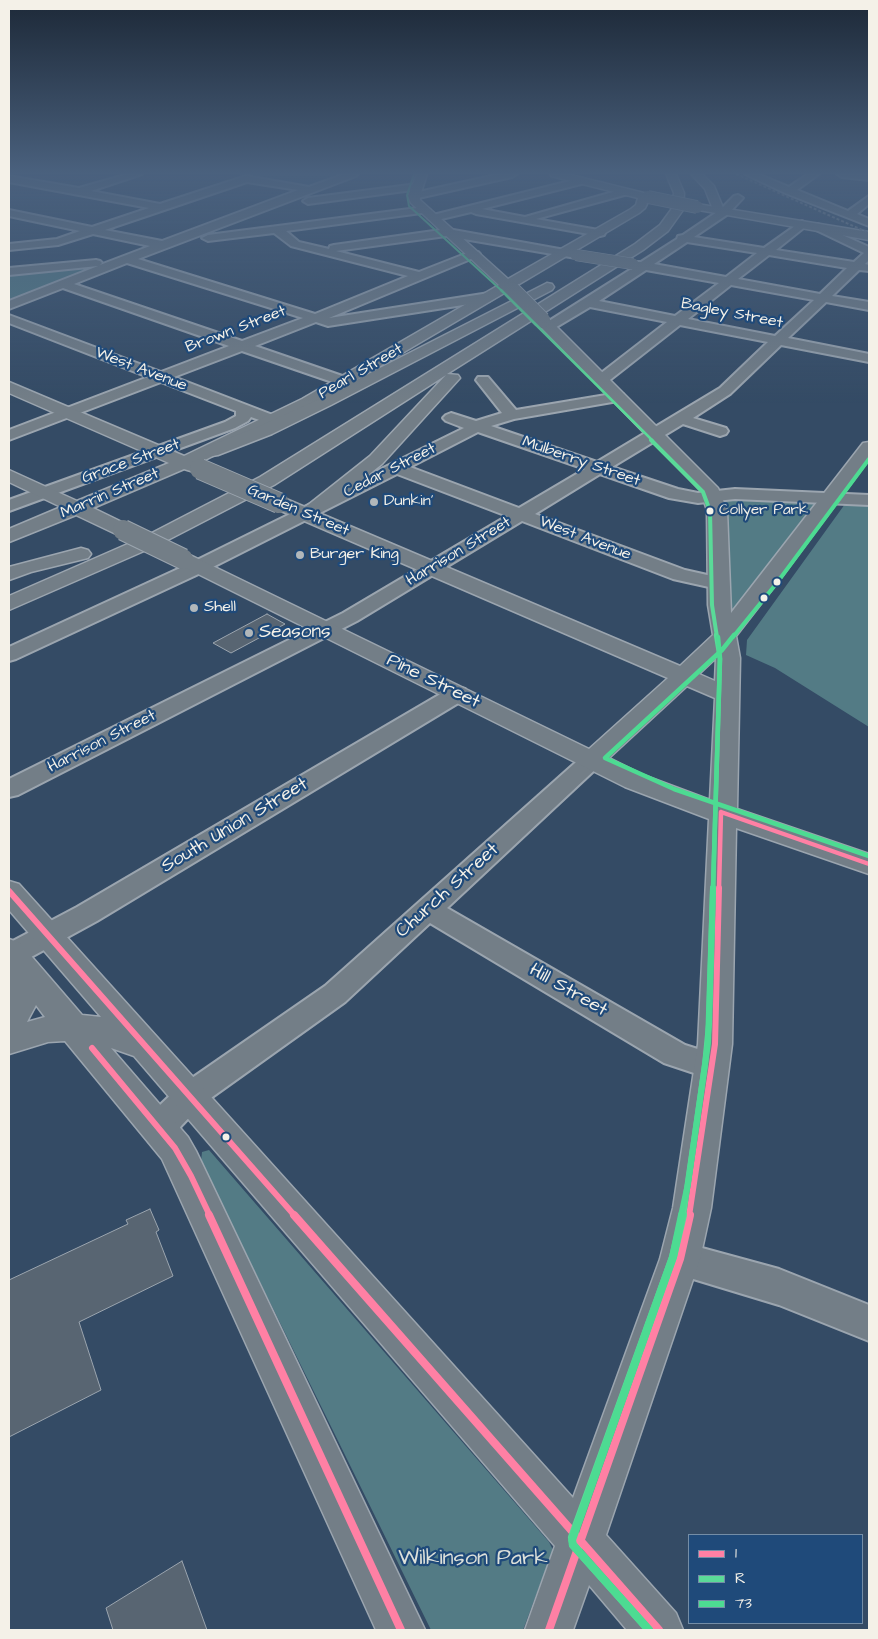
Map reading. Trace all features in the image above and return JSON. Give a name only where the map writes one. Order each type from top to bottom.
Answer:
[{"type":"main road","points":[[470,250],[510,288],[709,488],[717,510],[720,613],[728,658],[721,812],[716,1006],[712,1066],[692,1208],[680,1259],[579,1540],[549,1630]]},
{"type":"main road","name":"Pearl Street","points":[[212,451],[346,382],[441,325],[576,250]]},
{"type":"main road","points":[[362,404],[609,250]]},
{"type":"main road","points":[[9,604],[135,549],[253,489],[325,446],[633,250]]},
{"type":"main road","points":[[212,451],[266,430],[318,406],[571,274]]},
{"type":"main road","points":[[309,512],[376,460],[445,384],[495,338]]},
{"type":"main road","points":[[9,387],[159,452],[190,469]]},
{"type":"main road","points":[[9,584],[80,554],[203,496],[320,430]]},
{"type":"main road","name":"Church Street","points":[[592,760],[725,636],[869,447]]},
{"type":"main road","name":"Marrin Street","points":[[9,536],[133,484],[190,469],[212,451]]},
{"type":"main road","name":"Garden Street","points":[[190,469],[309,512],[432,568],[726,694]]},
{"type":"main road","name":"Pine Street","points":[[9,475],[77,508],[103,514],[123,530],[592,760],[653,788],[869,864]]},
{"type":"main road","points":[[103,514],[116,497],[133,484]]},
{"type":"main road","points":[[9,574],[24,568],[80,554]]},
{"type":"main road","points":[[9,891],[659,1630]]},
{"type":"main road","points":[[9,1022],[18,1009],[25,991],[24,975],[13,956]]},
{"type":"main road","points":[[13,956],[179,1155],[198,1190],[400,1630]]},
{"type":"main road","points":[[9,1041],[48,1029],[74,1028],[103,1031],[148,1048]]},
{"type":"street","points":[[9,305],[149,250]]},
{"type":"street","points":[[319,251],[323,250]]},
{"type":"street","points":[[551,250],[869,306]]},
{"type":"street","points":[[545,323],[588,303],[637,265],[661,250]]},
{"type":"street","points":[[758,250],[864,268]]},
{"type":"street","points":[[319,251],[420,276]]},
{"type":"street","points":[[601,380],[767,252]]},
{"type":"street","name":"Harrison Street","points":[[9,789],[326,630],[681,419],[724,391],[824,298],[864,268],[869,252]]},
{"type":"street","name":"Brown Street","points":[[9,435],[315,318],[474,254]]},
{"type":"street","points":[[9,271],[124,260],[331,322],[490,297]]},
{"type":"street","points":[[63,284],[346,382]]},
{"type":"street","name":"Bagley Street","points":[[588,303],[869,358]]},
{"type":"street","points":[[426,307],[441,325]]},
{"type":"street","name":"West Avenue","points":[[9,319],[273,420]]},
{"type":"street","points":[[289,328],[318,334],[334,331],[336,327],[331,322]]},
{"type":"street","points":[[483,380],[512,415]]},
{"type":"street","name":"Cedar Street","points":[[9,655],[190,563],[309,512],[477,426],[512,415],[618,397]]},
{"type":"street","name":"Grace Street","points":[[9,506],[240,421],[244,415],[244,409]]},
{"type":"street","name":"Mulberry Street","points":[[451,418],[675,494],[698,498],[735,494],[869,500]]},
{"type":"street","points":[[681,419],[720,432]]},
{"type":"street","name":"West Avenue","points":[[398,468],[680,575],[718,583]]},
{"type":"street","name":"South Union Street","points":[[13,956],[53,940],[457,694]]},
{"type":"street","name":"Church Street","points":[[160,1130],[170,1116],[190,1096],[335,994],[592,760]]},
{"type":"street","name":"Hill Street","points":[[428,909],[675,1054],[712,1066]]},
{"type":"street","points":[[680,1259],[786,1289],[869,1323]]},
{"type":"green space","points":[[92,266],[100,268],[9,303],[9,274]]},
{"type":"green space","points":[[708,492],[824,497],[733,628]]},
{"type":"green space","points":[[845,504],[869,505],[869,727],[775,668],[746,655],[747,640]]},
{"type":"green space","name":"Wilkinson Park","points":[[209,1150],[549,1542],[553,1550],[523,1630],[431,1630],[201,1162],[202,1152]]},
{"type":"building","name":"Seasons","points":[[267,614],[285,624],[231,653],[213,643]]},
{"type":"building","points":[[150,1209],[159,1230],[156,1232],[173,1276],[79,1322],[101,1390],[9,1437],[9,1280],[128,1224],[126,1220]]},
{"type":"building","points":[[182,1561],[207,1630],[113,1630],[106,1608]]},
{"type":"transit line","name":"R","points":[[458,250],[506,294],[703,492],[710,511],[712,605],[720,659],[709,1024],[705,1065],[685,1207],[673,1257],[572,1537]]},
{"type":"transit line","name":"73","points":[[869,459],[776,584],[722,650],[605,758],[674,789],[869,856]]},
{"type":"transit line","name":"73","points":[[649,1630],[573,1545],[572,1540],[673,1257],[688,1184],[708,1043],[720,658],[718,637]]},
{"type":"transit line","name":"1","points":[[721,812],[869,864]]},
{"type":"transit line","name":"1","points":[[549,1630],[680,1259],[687,1232],[715,1044],[721,812]]},
{"type":"transit line","name":"1","points":[[9,891],[659,1630]]},
{"type":"transit line","name":"1","points":[[92,1048],[175,1148],[191,1176],[401,1630]]},
{"type":"transit line","name":"R","points":[[573,1545],[649,1630]]},
{"type":"place","name":"Dunkin'","points":[[374,502]]},
{"type":"place","name":"Collyer Park","points":[[710,511]]},
{"type":"place","name":"Burger King","points":[[300,555]]},
{"type":"place","name":"Shell","points":[[194,608]]},
{"type":"place","name":"Seasons","points":[[249,633]]}]
